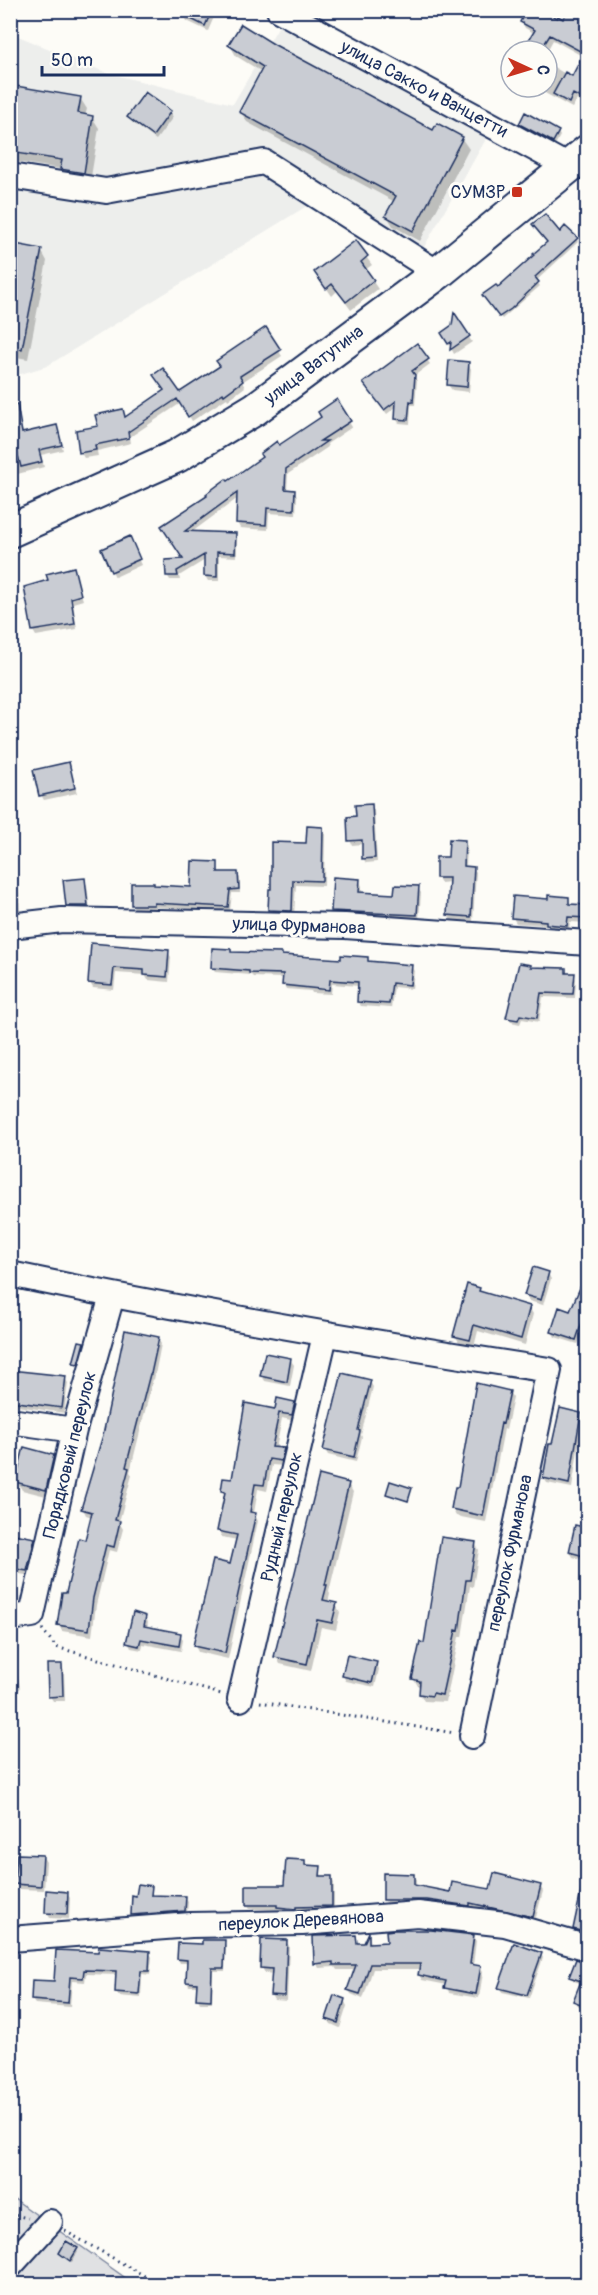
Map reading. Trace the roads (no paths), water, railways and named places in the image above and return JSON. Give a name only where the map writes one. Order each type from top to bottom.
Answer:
[{"type":"main road","name":"улица Ватутина","points":[[10,531],[177,456],[246,415],[438,273],[578,159]]},
{"type":"street","name":"улица Сакко и Ванцетти","points":[[279,10],[578,159]]},
{"type":"street","points":[[10,176],[106,191],[264,162],[438,273]]},
{"type":"street","name":"улица Фурманова","points":[[10,926],[62,920],[345,926],[588,943]]},
{"type":"street","points":[[10,1274],[112,1296],[325,1335]]},
{"type":"street","name":"Порядковый переулок","points":[[21,1617],[112,1296]]},
{"type":"street","name":"переулок Фурманова","points":[[325,1335],[549,1370],[471,1736]]},
{"type":"street","name":"Рудный переулок","points":[[240,1699],[325,1335]]},
{"type":"street","points":[[10,1421],[74,1430]]},
{"type":"street","name":"переулок Деревянова","points":[[10,1939],[191,1925],[302,1923],[418,1914],[505,1924],[588,1948]]},
{"type":"street","points":[[10,2266],[50,2222]]},
{"type":"place","name":"СУМЗР","points":[[517,192]]}]
